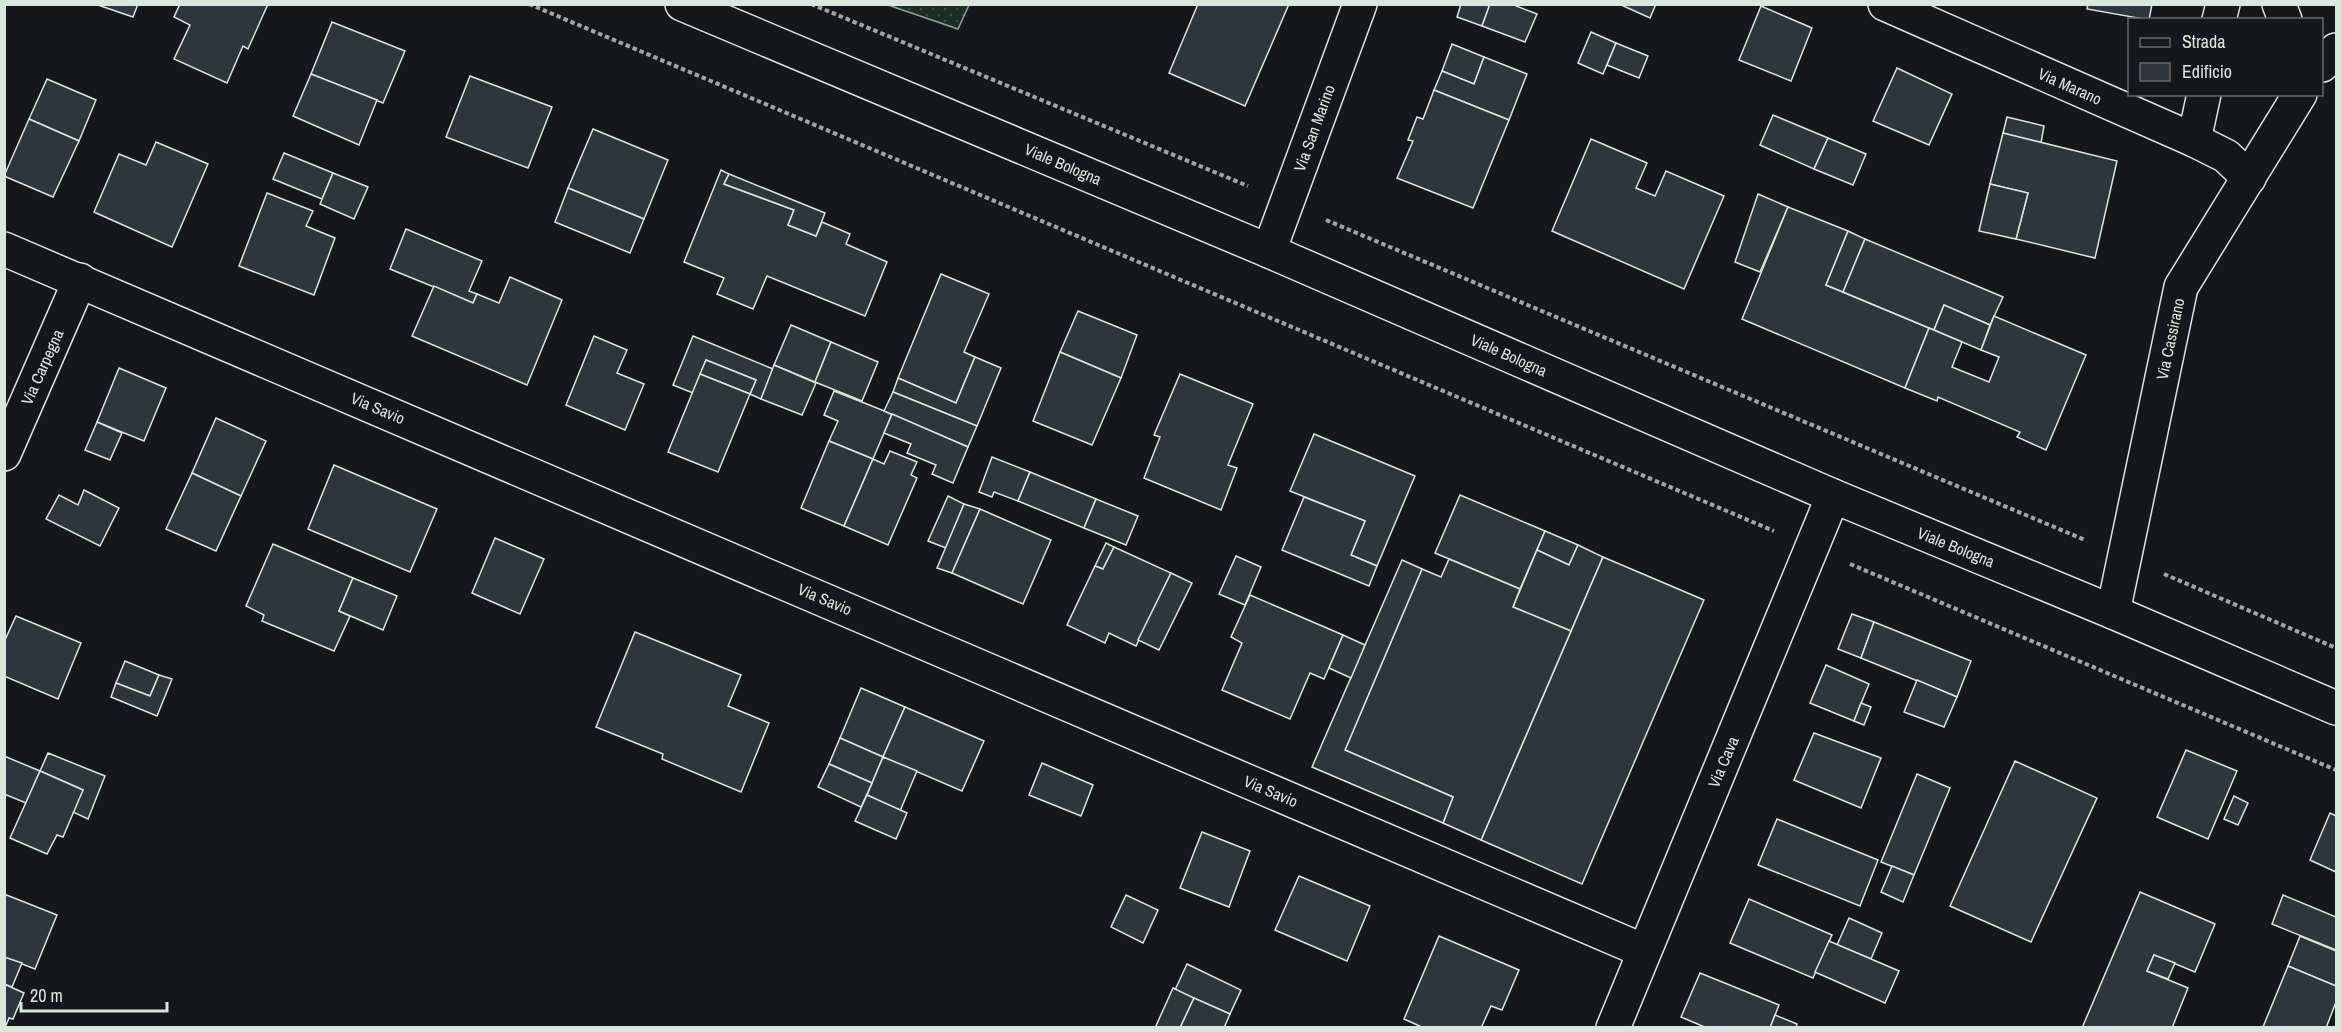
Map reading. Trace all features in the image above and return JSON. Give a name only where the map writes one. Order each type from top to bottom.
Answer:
[{"type":"street","name":"Via San Marino","points":[[1269,250],[1359,4]]},
{"type":"street","name":"Via Marano","points":[[1885,4],[2194,140],[2226,156],[2249,178]]},
{"type":"street","name":"Viale Bologna","points":[[684,5],[1269,250],[1833,496],[2337,708]]},
{"type":"street","points":[[2323,64],[2337,50]]},
{"type":"street","points":[[2194,140],[2204,96]]},
{"type":"street","name":"Via Cassirano","points":[[2113,612],[2181,287],[2299,96]]},
{"type":"street","name":"Via Savio","points":[[4,249],[1644,951]]},
{"type":"street","name":"Via Carpegna","points":[[4,454],[80,280]]},
{"type":"street","name":"Via Cava","points":[[1613,1028],[1833,496]]},
{"type":"path","points":[[529,4],[2337,770]]},
{"type":"path","points":[[811,4],[2337,648]]},
{"type":"green space","points":[[969,4],[958,29],[888,5]]},
{"type":"building","points":[[95,4],[138,4],[133,17]]},
{"type":"building","points":[[180,4],[268,4],[248,49],[243,46],[227,83],[174,59],[190,25],[174,17]]},
{"type":"building","points":[[1198,4],[1289,4],[1245,106],[1169,73]]},
{"type":"building","points":[[1461,4],[1490,4],[1482,26],[1457,17]]},
{"type":"building","points":[[1490,4],[1511,4],[1537,14],[1525,42],[1482,26]]},
{"type":"building","points":[[1619,4],[1656,4],[1650,18]]},
{"type":"building","points":[[2088,4],[2152,4],[2149,18],[2087,9]]},
{"type":"building","points":[[1761,6],[1812,28],[1791,81],[1739,60]]},
{"type":"building","points":[[332,22],[405,51],[383,103],[311,74]]},
{"type":"building","points":[[1591,32],[1616,43],[1603,74],[1578,63]]},
{"type":"building","points":[[1616,43],[1648,56],[1639,78],[1607,65]]},
{"type":"building","points":[[1452,44],[1484,57],[1474,84],[1442,71]]},
{"type":"building","points":[[1484,57],[1527,74],[1509,120],[1434,90],[1442,71],[1474,84]]},
{"type":"building","points":[[1897,68],[1952,94],[1929,145],[1873,121]]},
{"type":"building","points":[[311,74],[377,100],[359,145],[293,116]]},
{"type":"building","points":[[470,76],[552,107],[528,168],[446,137]]},
{"type":"building","points":[[47,79],[96,100],[79,141],[29,119]]},
{"type":"building","points":[[1434,90],[1509,120],[1473,208],[1397,178],[1413,141],[1408,140],[1417,117],[1423,119]]},
{"type":"building","points":[[1773,115],[1828,138],[1814,169],[1760,145]]},
{"type":"building","points":[[2007,117],[2044,126],[2041,143],[2003,133]]},
{"type":"building","points":[[29,119],[79,141],[53,197],[4,176]]},
{"type":"building","points":[[593,129],[668,160],[644,219],[568,188]]},
{"type":"building","points":[[2003,133],[2117,161],[2095,258],[2016,239],[2028,193],[1990,184]]},
{"type":"building","points":[[1828,138],[1866,154],[1853,185],[1814,169]]},
{"type":"building","points":[[1591,139],[1647,163],[1636,188],[1655,196],[1666,171],[1724,196],[1684,289],[1552,231]]},
{"type":"building","points":[[156,142],[208,164],[172,247],[94,212],[119,154],[146,165]]},
{"type":"building","points":[[284,153],[333,173],[322,199],[273,179]]},
{"type":"building","points":[[721,170],[729,174],[724,184],[794,210],[788,225],[816,236],[822,222],[850,234],[846,244],[887,262],[865,316],[767,276],[753,309],[717,294],[724,278],[684,262]]},
{"type":"building","points":[[333,173],[368,187],[354,219],[320,204]]},
{"type":"building","points":[[729,174],[825,213],[816,236],[788,225],[794,210],[724,184]]},
{"type":"building","points":[[1990,184],[2028,193],[2016,239],[1979,231]]},
{"type":"building","points":[[568,188],[644,219],[630,253],[555,222]]},
{"type":"building","points":[[267,193],[313,211],[306,226],[335,238],[314,295],[239,266]]},
{"type":"building","points":[[1758,194],[1788,207],[1760,272],[1735,262]]},
{"type":"building","points":[[1788,207],[1848,231],[1826,285],[1929,328],[1905,388],[1742,319]]},
{"type":"building","points":[[406,229],[482,261],[469,291],[477,294],[473,303],[390,269]]},
{"type":"building","points":[[1848,231],[1865,239],[1843,292],[1826,285]]},
{"type":"building","points":[[1865,239],[2003,297],[1990,325],[1944,305],[1934,330],[1843,292]]},
{"type":"building","points":[[941,274],[989,294],[964,352],[975,357],[956,403],[898,378]]},
{"type":"building","points":[[510,277],[562,300],[527,385],[412,336],[434,286],[473,303],[477,294],[499,303]]},
{"type":"building","points":[[1944,305],[1990,325],[1981,350],[1934,330]]},
{"type":"building","points":[[1078,311],[1137,335],[1121,378],[1060,352]]},
{"type":"building","points":[[1994,316],[2086,355],[2046,450],[2017,437],[2020,432],[1938,397],[1937,401],[1905,388],[1929,328],[1962,342],[1952,367],[1989,382],[1999,357],[1981,350]]},
{"type":"building","points":[[791,325],[831,342],[815,382],[774,365]]},
{"type":"building","points":[[594,336],[627,350],[617,373],[644,384],[625,430],[566,405]]},
{"type":"building","points":[[693,336],[773,369],[761,399],[750,394],[756,380],[706,360],[693,393],[673,385]]},
{"type":"building","points":[[831,342],[878,362],[862,401],[815,382]]},
{"type":"building","points":[[1060,352],[1121,378],[1092,445],[1033,421]]},
{"type":"building","points":[[975,357],[1001,368],[977,426],[893,392],[898,378],[956,403]]},
{"type":"building","points":[[706,360],[756,380],[750,394],[700,374]]},
{"type":"building","points":[[774,365],[816,383],[802,415],[761,399]]},
{"type":"building","points":[[119,368],[166,388],[144,441],[97,422]]},
{"type":"building","points":[[700,374],[750,394],[718,472],[668,452]]},
{"type":"building","points":[[1180,374],[1253,404],[1228,465],[1237,468],[1221,510],[1144,478],[1160,437],[1154,435]]},
{"type":"building","points":[[834,391],[892,414],[873,459],[829,441],[838,421],[824,415]]},
{"type":"building","points":[[893,392],[977,426],[968,447],[884,411]]},
{"type":"building","points":[[892,414],[968,447],[953,483],[932,474],[936,465],[907,453],[911,444],[884,433]]},
{"type":"building","points":[[216,418],[266,441],[241,496],[192,473]]},
{"type":"building","points":[[97,422],[122,433],[110,460],[85,450]]},
{"type":"building","points":[[1314,434],[1415,476],[1377,566],[1351,555],[1365,521],[1290,491]]},
{"type":"building","points":[[829,441],[873,459],[844,526],[801,508]]},
{"type":"building","points":[[890,451],[917,462],[911,475],[917,478],[888,545],[844,526],[873,459],[884,464]]},
{"type":"building","points":[[992,457],[1030,472],[1018,501],[994,492],[992,497],[979,492]]},
{"type":"building","points":[[334,465],[437,509],[410,572],[308,529]]},
{"type":"building","points":[[1030,472],[1096,499],[1084,528],[1018,501]]},
{"type":"building","points":[[192,473],[241,496],[216,551],[166,529]]},
{"type":"building","points":[[84,490],[119,508],[100,546],[46,519],[59,495],[78,505]]},
{"type":"building","points":[[1460,495],[1545,531],[1520,589],[1435,553]]},
{"type":"building","points":[[948,496],[964,504],[946,548],[928,541]]},
{"type":"building","points":[[1304,497],[1365,521],[1351,555],[1377,566],[1369,586],[1282,550]]},
{"type":"building","points":[[1096,499],[1138,516],[1126,545],[1084,528]]},
{"type":"building","points":[[964,504],[980,509],[952,573],[937,568]]},
{"type":"building","points":[[980,509],[1051,540],[1023,604],[952,573]]},
{"type":"building","points":[[1545,531],[1578,545],[1569,565],[1537,550]]},
{"type":"building","points":[[495,538],[544,559],[520,614],[472,593]]},
{"type":"building","points":[[1106,543],[1114,547],[1103,569],[1095,566]]},
{"type":"building","points":[[273,544],[353,578],[339,611],[350,616],[334,651],[262,621],[264,615],[246,606]]},
{"type":"building","points":[[1578,545],[1603,557],[1571,631],[1513,607],[1537,550],[1569,565]]},
{"type":"building","points":[[1114,547],[1171,573],[1136,646],[1109,633],[1105,643],[1067,625],[1095,566],[1103,569]]},
{"type":"building","points":[[1236,556],[1261,567],[1245,605],[1219,594]]},
{"type":"building","points":[[1603,557],[1704,600],[1582,884],[1481,840]]},
{"type":"building","points":[[1449,559],[1520,589],[1513,607],[1571,631],[1481,840],[1443,823],[1453,797],[1345,750],[1422,569],[1441,577]]},
{"type":"building","points":[[1402,560],[1422,569],[1345,750],[1453,797],[1443,823],[1312,767]]},
{"type":"building","points":[[1171,573],[1192,583],[1159,650],[1138,640]]},
{"type":"building","points":[[353,578],[397,596],[383,630],[339,611]]},
{"type":"building","points":[[1250,595],[1343,635],[1324,679],[1310,673],[1290,719],[1222,690],[1242,643],[1231,637]]},
{"type":"building","points":[[1852,614],[1874,622],[1861,658],[1838,649]]},
{"type":"building","points":[[16,616],[81,643],[58,699],[4,676],[4,642]]},
{"type":"building","points":[[1874,622],[1971,661],[1957,697],[1861,658]]},
{"type":"building","points":[[635,632],[741,675],[728,706],[769,723],[741,792],[662,759],[663,754],[596,727]]},
{"type":"building","points":[[1343,635],[1365,645],[1351,678],[1329,668]]},
{"type":"building","points":[[125,661],[159,675],[150,696],[116,683]]},
{"type":"building","points":[[1826,665],[1869,684],[1854,721],[1810,703]]},
{"type":"building","points":[[159,675],[172,679],[157,716],[111,697],[116,683],[150,696]]},
{"type":"building","points":[[1917,680],[1957,697],[1944,727],[1904,712]]},
{"type":"building","points":[[861,688],[905,707],[883,757],[840,738]]},
{"type":"building","points":[[1861,703],[1871,707],[1864,725],[1854,721]]},
{"type":"building","points":[[905,707],[984,741],[962,791],[883,757]]},
{"type":"building","points":[[1814,733],[1881,758],[1861,808],[1794,780]]},
{"type":"building","points":[[840,738],[883,757],[872,783],[829,764]]},
{"type":"building","points":[[2186,750],[2237,771],[2208,839],[2157,817]]},
{"type":"building","points":[[48,753],[105,776],[88,819],[73,812],[83,790],[40,771]]},
{"type":"building","points":[[4,756],[40,771],[26,803],[4,794]]},
{"type":"building","points":[[883,757],[917,771],[900,811],[867,795]]},
{"type":"building","points":[[2015,761],[2097,798],[2031,942],[1950,906]]},
{"type":"building","points":[[1042,763],[1093,785],[1081,816],[1029,795]]},
{"type":"building","points":[[829,764],[872,783],[861,807],[818,787]]},
{"type":"building","points":[[40,771],[83,790],[63,837],[57,835],[47,854],[10,838]]},
{"type":"building","points":[[1917,774],[1950,788],[1914,875],[1881,862]]},
{"type":"building","points":[[867,795],[907,813],[896,839],[855,821]]},
{"type":"building","points":[[2234,796],[2248,803],[2238,825],[2224,819]]},
{"type":"building","points":[[2330,813],[2336,816],[2336,872],[2310,860]]},
{"type":"building","points":[[1777,819],[1878,860],[1860,906],[1758,865]]},
{"type":"building","points":[[1202,832],[1250,851],[1229,907],[1180,888]]},
{"type":"building","points":[[1892,866],[1914,875],[1903,902],[1881,892]]},
{"type":"building","points":[[1299,876],[1370,906],[1347,961],[1275,930]]},
{"type":"building","points":[[2140,892],[2215,924],[2195,972],[2154,955],[2147,971],[2188,988],[2172,1028],[2082,1028]]},
{"type":"building","points":[[4,894],[57,915],[35,969],[4,957]]},
{"type":"building","points":[[1126,895],[1158,910],[1143,943],[1111,927]]},
{"type":"building","points":[[2283,895],[2336,917],[2336,950],[2272,924]]},
{"type":"building","points":[[1749,899],[1832,935],[1813,978],[1730,943]]},
{"type":"building","points":[[1849,918],[1882,933],[1871,959],[1837,945]]},
{"type":"building","points":[[1439,936],[1519,970],[1502,1010],[1491,1006],[1481,1028],[1424,1028],[1404,1019]]},
{"type":"building","points":[[2300,936],[2336,951],[2336,986],[2288,966]]},
{"type":"building","points":[[1829,941],[1899,971],[1885,1003],[1815,972]]},
{"type":"building","points":[[2154,955],[2175,963],[2168,979],[2147,971]]},
{"type":"building","points":[[4,957],[22,963],[12,987],[4,984]]},
{"type":"building","points":[[1187,964],[1241,990],[1230,1014],[1175,990]]},
{"type":"building","points":[[2288,966],[2336,986],[2336,1002],[2326,1028],[2263,1027]]},
{"type":"building","points":[[1700,973],[1779,1005],[1770,1028],[1707,1028],[1681,1017]]},
{"type":"building","points":[[4,984],[24,993],[13,1019],[9,1018],[5,1028]]},
{"type":"building","points":[[1173,988],[1194,998],[1180,1028],[1155,1028]]},
{"type":"building","points":[[1194,998],[1230,1014],[1224,1028],[1180,1028]]},
{"type":"building","points":[[1775,1015],[1797,1024],[1796,1028],[1770,1028]]}]
